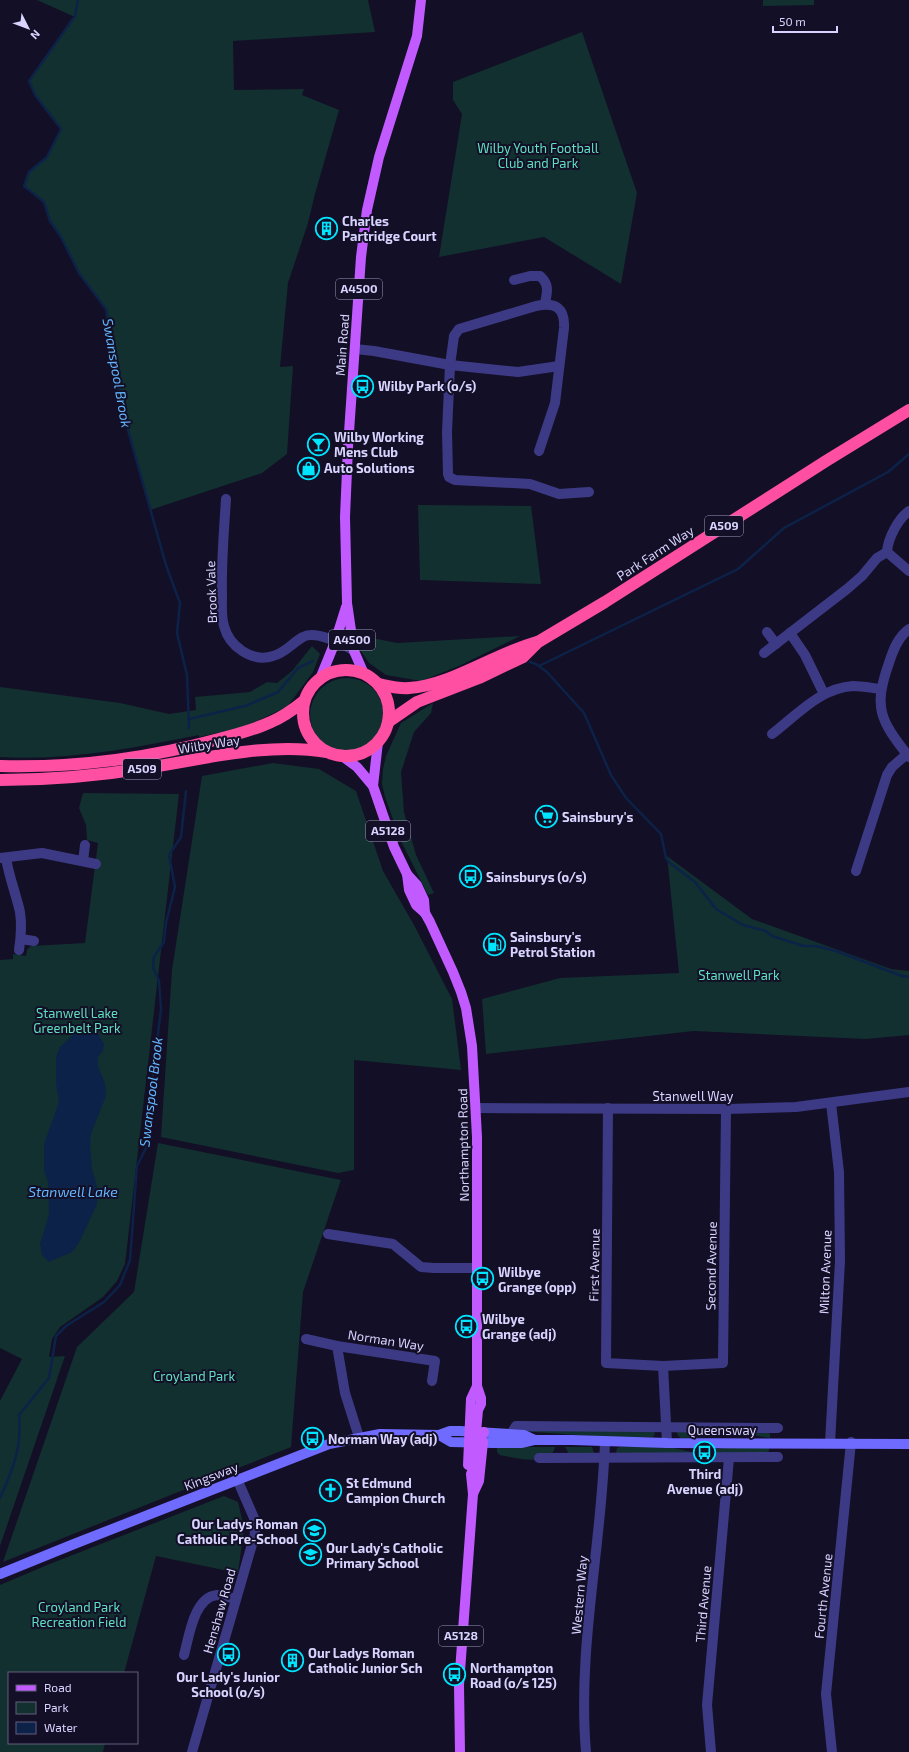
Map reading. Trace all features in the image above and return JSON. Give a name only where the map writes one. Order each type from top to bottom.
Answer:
[{"type":"highway","name":"Park Farm Way","points":[[388,722],[417,702],[479,678],[523,656],[538,642],[605,602],[826,461],[909,410]]},
{"type":"highway","name":"Park Farm Way","points":[[378,684],[409,688],[427,685],[476,667],[520,647],[538,642]]},
{"type":"highway","points":[[349,670],[364,674],[378,684],[385,695],[389,706],[388,722],[383,736],[365,752],[350,756],[342,756],[327,752],[313,742],[305,727],[303,718],[304,702],[310,689],[320,678],[334,672],[349,670]]},
{"type":"highway","name":"Wilby Way","points":[[0,766],[54,765],[90,762],[185,748],[254,729],[290,712],[304,702]]},
{"type":"highway","name":"Wilby Way","points":[[0,780],[52,779],[88,776],[258,751],[307,748],[327,752]]},
{"type":"main road","name":"Main Road","points":[[364,674],[354,652],[347,603],[345,492],[361,257],[367,210],[379,157],[417,36],[421,0]]},
{"type":"main road","name":"Main Road","points":[[320,678],[335,642],[347,603]]},
{"type":"main road","name":"Northampton Road","points":[[373,786],[378,742]]},
{"type":"main road","name":"Northampton Road","points":[[342,756],[357,767],[373,786],[394,847],[407,874],[409,890],[416,904],[425,914],[453,972],[466,1008],[472,1046],[476,1108],[477,1386],[484,1410],[477,1432],[477,1443],[468,1466],[471,1474],[473,1494],[458,1685],[460,1752]]},
{"type":"main road","name":"Northampton Road","points":[[473,1494],[479,1481],[477,1432],[471,1400],[477,1386]]},
{"type":"street","points":[[514,280],[530,276],[540,276],[545,280],[548,287],[545,304]]},
{"type":"street","points":[[539,451],[555,403],[565,318],[563,312],[559,309],[545,304],[459,329],[454,336],[450,365],[447,432],[448,474],[449,477],[460,480],[530,484],[559,494],[589,492]]},
{"type":"street","points":[[355,349],[450,365],[514,372],[559,366]]},
{"type":"street","name":"Brook Vale","points":[[226,499],[222,604],[224,627],[230,639],[244,653],[262,658],[279,654],[301,638],[309,635],[344,645],[354,652]]},
{"type":"street","points":[[887,552],[888,544],[897,526],[909,511]]},
{"type":"street","points":[[887,552],[909,571]]},
{"type":"street","points":[[764,653],[847,589],[862,576],[877,558],[887,552]]},
{"type":"street","points":[[856,871],[887,775],[892,767],[908,755],[889,730],[879,702],[880,689],[894,648],[900,638],[909,629]]},
{"type":"street","points":[[767,632],[776,644]]},
{"type":"street","points":[[790,633],[805,654],[824,694]]},
{"type":"street","points":[[772,734],[810,702],[838,688],[854,686],[880,689]]},
{"type":"street","points":[[83,861],[85,845]]},
{"type":"street","points":[[19,950],[22,926],[20,912],[3,858],[42,853],[96,864]]},
{"type":"street","points":[[21,939],[34,941]]},
{"type":"street","name":"Stanwell Way","points":[[476,1108],[726,1109],[806,1106],[909,1092]]},
{"type":"street","name":"Milton Avenue","points":[[830,1442],[840,1261],[839,1172],[831,1103]]},
{"type":"street","name":"First Avenue","points":[[608,1108],[606,1363],[663,1366]]},
{"type":"street","name":"Second Avenue","points":[[663,1366],[723,1363],[726,1109]]},
{"type":"street","points":[[328,1234],[393,1244],[421,1267],[477,1268]]},
{"type":"street","name":"Norman Way","points":[[306,1339],[337,1346],[435,1361],[432,1381]]},
{"type":"street","name":"Norman Way","points":[[337,1346],[345,1393],[359,1437]]},
{"type":"street","points":[[663,1366],[666,1443]]},
{"type":"street","name":"Queensway","points":[[511,1434],[516,1426],[778,1428]]},
{"type":"street","name":"Kingsway","points":[[0,1574],[237,1479],[329,1444],[380,1434],[439,1435],[450,1432],[477,1432]]},
{"type":"street","name":"Queensway","points":[[477,1432],[524,1435],[536,1440]]},
{"type":"street","name":"Kingsway","points":[[439,1435],[451,1442],[477,1443]]},
{"type":"street","name":"Queensway","points":[[477,1443],[522,1443],[536,1440],[666,1443],[851,1442],[909,1444]]},
{"type":"street","name":"Western Way","points":[[586,1752],[584,1732],[584,1677],[605,1441]]},
{"type":"street","name":"Fourth Avenue","points":[[832,1752],[826,1694],[851,1442]]},
{"type":"street","points":[[539,1458],[778,1457]]},
{"type":"street","name":"Third Avenue","points":[[711,1752],[707,1704],[729,1458]]},
{"type":"street","name":"Henshaw Road","points":[[195,1751],[255,1534],[254,1518],[237,1479]]},
{"type":"street","points":[[184,1655],[194,1618],[203,1602],[217,1595],[236,1599]]},
{"type":"green space","points":[[37,0],[368,0],[375,32],[233,41],[234,90],[304,89],[302,95],[339,110],[308,223],[288,283],[280,367],[293,366],[287,454],[262,473],[150,510],[117,385],[106,309],[79,273],[61,237],[50,221],[44,202],[24,186],[29,172],[47,157],[61,130],[35,95],[29,81],[75,17]]},
{"type":"green space","points":[[763,0],[814,0],[814,5],[763,6]]},
{"type":"green space","name":"Wilby Youth Football Club and Park","points":[[582,32],[637,193],[621,284],[544,237],[439,257],[462,114],[453,100],[453,82]]},
{"type":"green space","points":[[418,505],[531,506],[541,584],[420,580]]},
{"type":"green space","points":[[357,635],[397,643],[520,636],[459,666],[421,681],[386,675],[369,663],[359,648]]},
{"type":"green space","points":[[312,646],[320,654],[313,672],[287,707],[244,727],[199,737],[199,735],[125,749],[50,757],[0,757],[0,687],[120,703],[169,714],[196,710],[195,697],[250,692],[267,682],[277,683],[292,671]]},
{"type":"green space","points":[[340,678],[354,678],[368,684],[378,694],[384,708],[382,729],[378,736],[368,746],[354,752],[340,752],[326,746],[316,736],[310,722],[310,708],[316,694],[326,684]]},
{"type":"green space","points":[[433,703],[431,713],[414,732],[401,772],[404,812],[416,855],[434,893],[428,895],[400,839],[382,784],[386,756],[401,723]]},
{"type":"green space","points":[[273,763],[319,769],[356,791],[383,871],[414,925],[452,999],[461,1070],[354,1060],[354,1170],[338,1173],[161,1137],[172,970],[202,776]]},
{"type":"green space","name":"Stanwell Lake Greenbelt Park","points":[[83,793],[179,794],[125,1264],[117,1281],[103,1297],[60,1327],[52,1339],[49,1357],[65,1356],[0,1546],[0,1401],[22,1359],[0,1348],[0,960],[13,959],[13,954],[26,956],[27,950],[31,946],[85,943],[98,843],[87,840],[86,825],[79,808]]},
{"type":"green space","name":"Stanwell Park","points":[[667,856],[752,919],[891,969],[909,971],[909,1035],[866,1039],[694,1031],[486,1054],[482,999],[560,978],[679,973]]},
{"type":"green space","name":"Croyland Park","points":[[158,1143],[341,1180],[303,1292],[291,1447],[3,1562],[77,1347],[134,1292]]},
{"type":"green space","points":[[523,1429],[654,1431],[655,1434],[653,1437],[606,1437],[520,1431]]},
{"type":"green space","points":[[679,1430],[765,1430],[770,1434],[770,1438],[745,1434],[728,1434],[707,1437],[681,1438],[677,1433]]},
{"type":"green space","points":[[497,1447],[555,1447],[552,1453],[547,1457],[532,1460],[500,1455],[497,1452]]},
{"type":"green space","points":[[565,1447],[592,1447],[594,1453],[569,1454]]},
{"type":"green space","points":[[669,1447],[692,1452],[729,1447],[769,1447],[769,1451],[764,1455],[616,1453],[617,1448]]},
{"type":"green space","name":"Croyland Park Recreation Field","points":[[224,1496],[238,1502],[244,1528],[238,1573],[156,1556],[124,1672],[8,1672],[8,1744],[105,1744],[103,1752],[0,1752],[0,1585],[47,1565]]},
{"type":"water","name":"Stanwell Lake","points":[[94,1029],[104,1044],[103,1051],[98,1057],[98,1066],[105,1083],[106,1096],[91,1134],[90,1146],[92,1169],[98,1190],[97,1204],[79,1243],[72,1252],[49,1262],[42,1255],[40,1244],[49,1214],[48,1182],[44,1171],[44,1144],[59,1102],[56,1083],[56,1057],[60,1047],[75,1033],[85,1035]]},
{"type":"waterway","name":"Swanspool Brook","points":[[78,0],[75,16],[29,81],[35,95],[61,129],[47,157],[29,172],[24,186],[44,202],[50,221],[61,237],[79,273],[106,309],[117,385],[129,434],[166,565],[180,603],[177,633],[187,675],[189,728]]},
{"type":"waterway","points":[[539,666],[738,569],[784,528],[888,472],[909,454]]},
{"type":"waterway","points":[[189,719],[245,706],[278,692],[298,668],[313,661]]},
{"type":"waterway","points":[[530,662],[536,664],[547,672],[584,713],[611,775],[626,798],[661,834],[666,858],[670,863],[695,882],[716,909],[743,925],[766,931],[772,936],[804,946],[816,946],[836,951],[902,976],[909,977]]},
{"type":"waterway","name":"Swanspool Brook","points":[[0,1498],[16,1458],[20,1427],[19,1415],[49,1378],[56,1336],[66,1326],[104,1302],[120,1285],[130,1260],[137,1166],[147,1146],[147,1125],[161,1009],[159,981],[153,967],[154,957],[164,942],[166,923],[175,887],[169,855],[181,837],[186,791]]},
{"type":"place","name":"Charles Partridge Court","points":[[326,228]]},
{"type":"place","name":"Wilby Park (o/s)","points":[[363,386]]},
{"type":"place","name":"Wilby Working Mens Club","points":[[318,444]]},
{"type":"place","name":"Auto Solutions","points":[[308,468]]},
{"type":"place","name":"Sainsbury's","points":[[546,817]]},
{"type":"place","name":"Sainsburys (o/s)","points":[[471,877]]},
{"type":"place","name":"Sainsbury's Petrol Station","points":[[495,944]]},
{"type":"place","name":"Wilbye Grange (opp)","points":[[483,1279]]},
{"type":"place","name":"Wilbye Grange (adj)","points":[[467,1326]]},
{"type":"place","name":"Norman Way (adj)","points":[[312,1439]]},
{"type":"place","name":"Third Avenue (adj)","points":[[705,1452]]},
{"type":"place","name":"St Edmund Campion Church","points":[[331,1490]]},
{"type":"place","name":"Our Ladys Roman Catholic Pre-School","points":[[314,1531]]},
{"type":"place","name":"Our Lady's Catholic Primary School","points":[[311,1555]]},
{"type":"place","name":"Our Lady's Junior School (o/s)","points":[[228,1655]]},
{"type":"place","name":"Our Ladys Roman Catholic Junior Sch","points":[[292,1660]]},
{"type":"place","name":"Northampton Road (o/s 125)","points":[[454,1675]]}]
